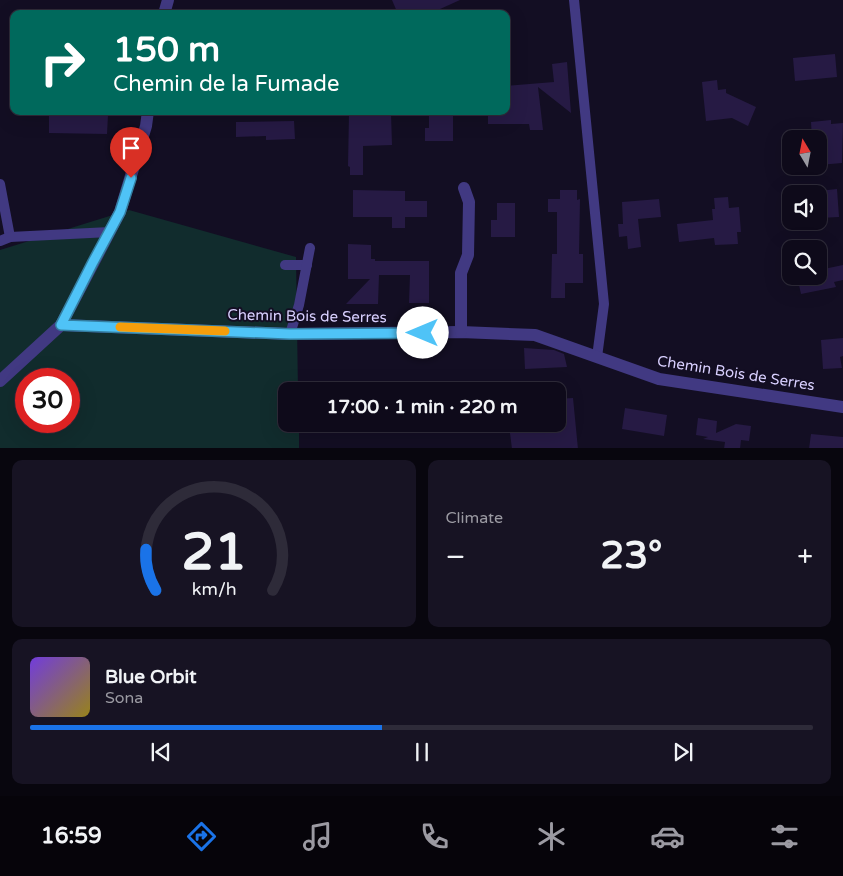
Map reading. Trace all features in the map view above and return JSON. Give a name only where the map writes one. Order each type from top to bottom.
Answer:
[{"type":"street","points":[[0,381],[61,325],[120,212],[146,126],[147,115]]},
{"type":"street","points":[[461,332],[461,273],[468,254],[470,202],[464,188]]},
{"type":"street","name":"Chemin Bois de Serres","points":[[61,325],[290,334],[461,332],[534,335],[659,379],[843,407]]},
{"type":"lane","points":[[574,0],[604,304],[597,357]]},
{"type":"lane","points":[[0,184],[10,237]]},
{"type":"lane","points":[[0,241],[10,237],[110,232]]},
{"type":"lane","points":[[290,334],[299,305],[310,248]]},
{"type":"lane","points":[[285,265],[307,265]]},
{"type":"green space","points":[[129,210],[296,257],[298,382],[278,382],[278,432],[299,432],[299,448],[0,448],[0,250]]},
{"type":"building","points":[[392,0],[460,0],[438,10],[396,10]]},
{"type":"building","points":[[835,54],[837,77],[795,81],[793,58]]},
{"type":"building","points":[[567,62],[571,113],[538,87],[543,130],[530,130],[529,124],[488,124],[488,115],[510,115],[510,86],[554,82],[552,64]]},
{"type":"building","points":[[717,80],[718,90],[726,89],[726,93],[756,107],[748,126],[732,118],[706,121],[702,82]]},
{"type":"building","points":[[49,115],[108,115],[107,134],[49,133]]},
{"type":"building","points":[[349,115],[391,115],[392,145],[363,146],[363,175],[350,175],[350,167],[348,166]]},
{"type":"building","points":[[429,115],[453,115],[453,141],[425,141],[425,128],[429,128]]},
{"type":"building","points":[[831,120],[831,124],[843,123],[842,163],[828,164],[828,130],[811,130],[811,122]]},
{"type":"building","points":[[294,121],[295,139],[266,140],[266,136],[236,137],[236,122]]},
{"type":"building","points":[[837,189],[839,217],[827,218],[827,190]]},
{"type":"building","points":[[353,190],[405,191],[405,201],[427,201],[427,217],[405,217],[405,228],[392,228],[392,217],[353,217]]},
{"type":"building","points":[[560,190],[577,190],[577,200],[580,199],[579,254],[583,254],[583,283],[565,283],[565,298],[551,298],[552,254],[557,254],[557,212],[548,212],[548,199],[560,199]]},
{"type":"building","points":[[728,197],[729,208],[739,207],[741,232],[737,232],[738,244],[715,245],[714,238],[679,242],[677,224],[713,220],[714,198]]},
{"type":"building","points":[[659,199],[661,217],[638,219],[641,247],[628,249],[627,236],[619,237],[618,224],[623,224],[622,202]]},
{"type":"building","points":[[497,203],[515,203],[515,237],[491,237],[491,220],[497,220]]},
{"type":"building","points":[[348,244],[371,245],[371,259],[375,259],[375,261],[429,261],[429,303],[409,303],[410,275],[379,275],[378,304],[346,304],[370,279],[348,279]]},
{"type":"building","points":[[843,265],[843,280],[834,282],[836,287],[801,294],[799,285],[827,285],[827,268]]},
{"type":"building","points":[[843,338],[843,356],[840,357],[842,368],[823,369],[821,340]]},
{"type":"building","points":[[524,348],[554,350],[564,354],[567,367],[525,369]]},
{"type":"building","points":[[566,398],[573,398],[578,448],[512,448],[510,433],[566,432]]},
{"type":"building","points":[[625,408],[667,415],[664,436],[622,429]]},
{"type":"building","points":[[698,418],[717,421],[716,433],[736,424],[751,426],[749,441],[741,440],[740,448],[724,448],[725,442],[703,439],[708,437],[696,435]]},
{"type":"building","points":[[811,434],[843,437],[843,448],[809,448]]},
{"type":"slow traffic","points":[[120,327],[225,331]]},
{"type":"route","points":[[131,178],[120,212],[61,325],[290,334],[423,333]]}]
